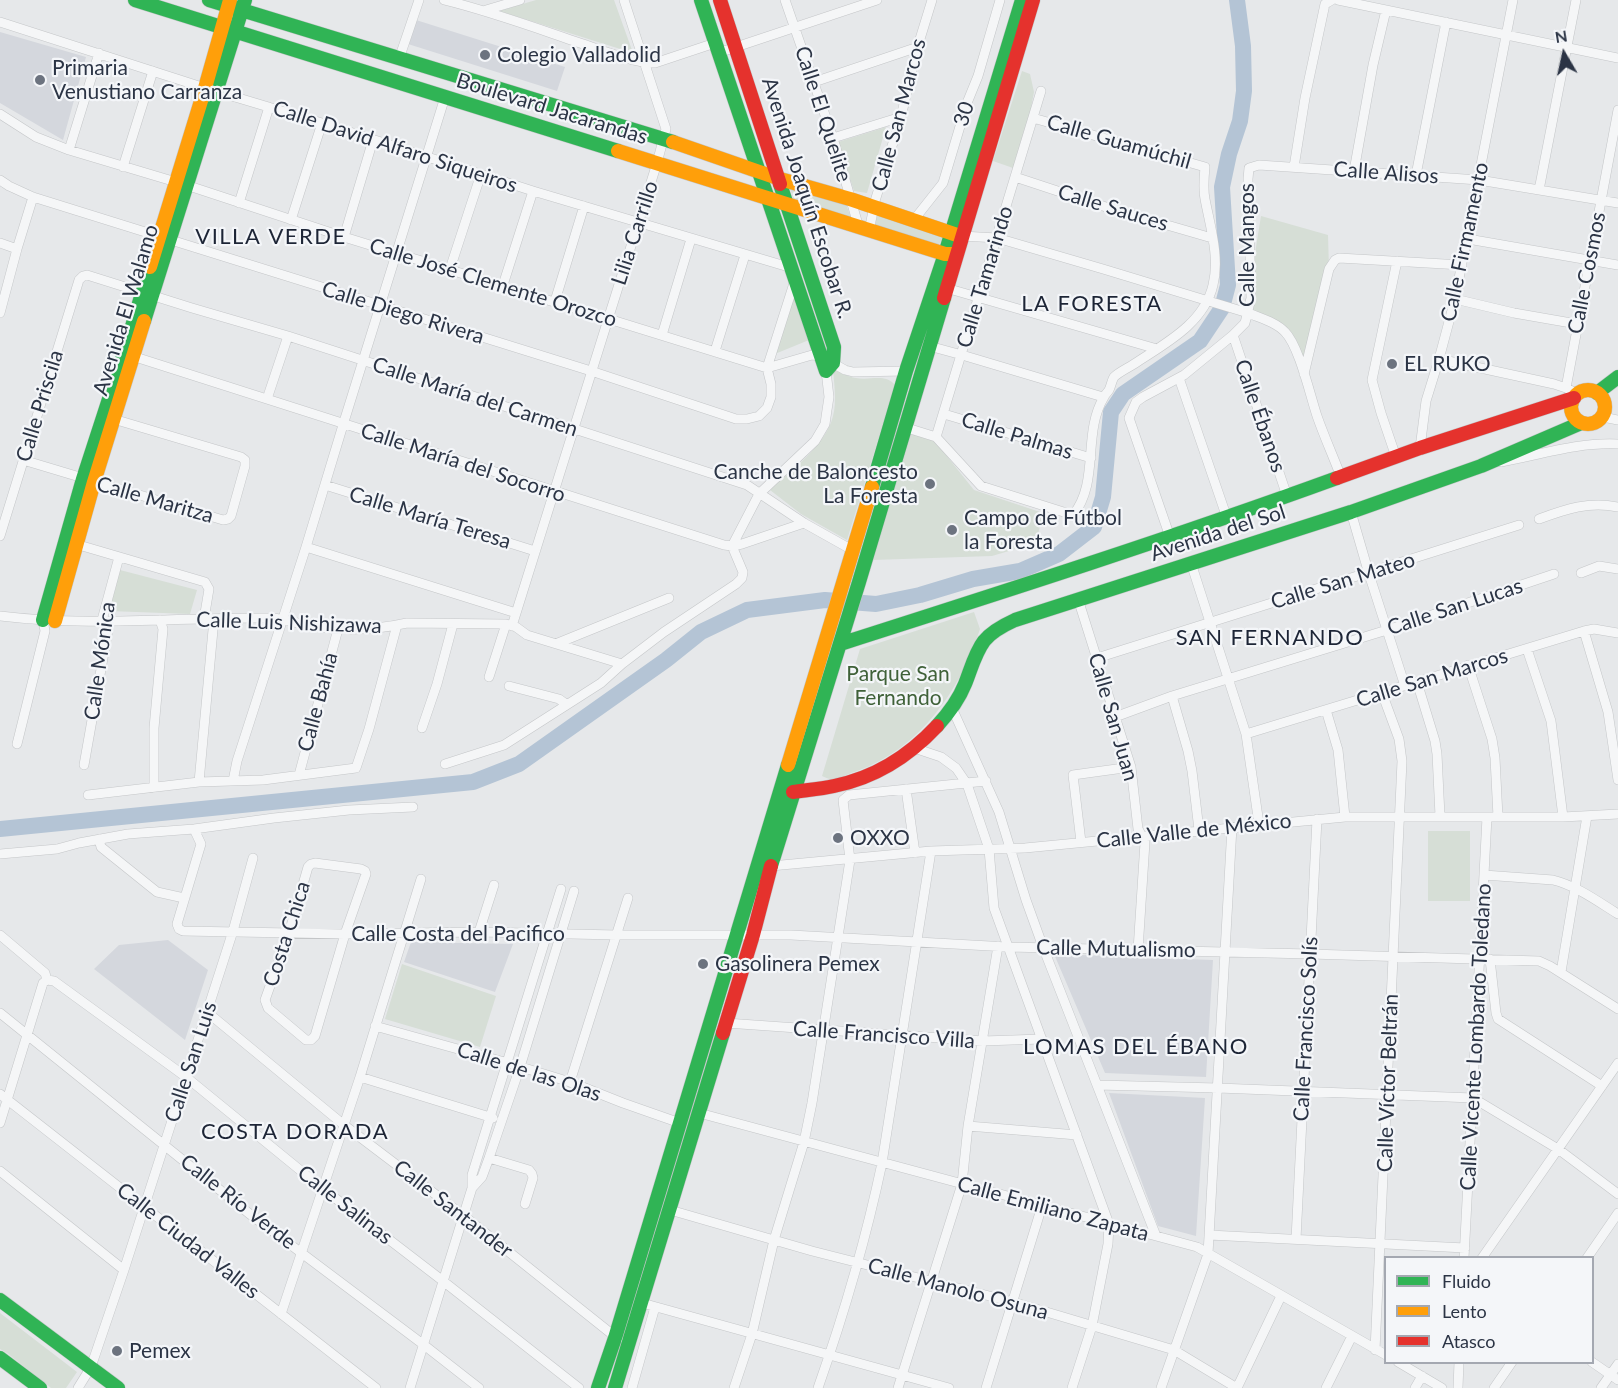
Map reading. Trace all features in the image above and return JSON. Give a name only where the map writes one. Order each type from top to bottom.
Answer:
[{"type":"main road","name":"Boulevard Jacarandas","points":[[135,0],[864,230],[951,254]]},
{"type":"main road","name":"Boulevard Jacarandas","points":[[209,0],[243,5],[399,59],[663,140],[957,235]]},
{"type":"main road","name":"Avenida Joaquín Escobar R.","points":[[701,0],[820,356],[830,367]]},
{"type":"main road","name":"Avenida Joaquín Escobar R.","points":[[720,0],[834,347],[830,367]]},
{"type":"main road","points":[[957,235],[1022,0]]},
{"type":"main road","points":[[598,1388],[854,551],[906,371],[951,254],[1033,0]]},
{"type":"main road","name":"Avenida El Walamo","points":[[48,624],[88,480],[129,355],[210,90],[222,26],[229,3]]},
{"type":"main road","name":"Avenida El Walamo","points":[[210,90],[236,31],[243,5]]},
{"type":"main road","points":[[615,1388],[629,1344],[648,1305],[670,1210],[753,935],[793,792],[859,582],[946,288],[951,254]]},
{"type":"main road","points":[[1597,393],[1618,377]]},
{"type":"main road","points":[[1481,466],[1581,423],[1595,423],[1609,409],[1604,399],[1597,393],[1587,390],[1573,393],[1572,412],[1581,423]]},
{"type":"main road","name":"Avenida del Sol","points":[[840,644],[1074,570],[1227,518],[1573,393]]},
{"type":"main road","name":"Avenida del Sol","points":[[793,792],[842,785],[867,777],[892,764],[914,748],[952,708],[980,649],[989,635],[1004,625],[1023,616],[1351,512],[1481,466]]},
{"type":"main road","points":[[0,1300],[118,1388]]},
{"type":"main road","points":[[0,1358],[33,1386]]},
{"type":"street","points":[[399,59],[420,0]]},
{"type":"street","points":[[444,0],[486,10],[597,49],[646,63],[655,63],[717,48],[735,47],[877,0]]},
{"type":"street","points":[[486,10],[520,0]]},
{"type":"street","name":"Lilia Carrillo","points":[[489,677],[509,625],[518,609],[666,129],[624,0]]},
{"type":"street","name":"Calle El Quelite","points":[[785,0],[833,138],[850,199],[864,230]]},
{"type":"street","name":"Calle San Marcos","points":[[864,230],[874,208],[902,117],[918,47],[932,0]]},
{"type":"street","name":"30","points":[[914,221],[943,183],[1000,0]]},
{"type":"street","points":[[1294,167],[1305,98],[1325,4],[1332,0]]},
{"type":"street","points":[[1338,0],[1618,58]]},
{"type":"street","name":"Calle Firmamento","points":[[1420,448],[1426,401],[1455,299],[1514,0]]},
{"type":"street","points":[[1539,190],[1576,0]]},
{"type":"street","points":[[1354,171],[1373,64],[1386,10]]},
{"type":"street","name":"Calle David Alfaro Siqueiros","points":[[0,22],[210,90],[745,255],[794,274]]},
{"type":"street","points":[[1416,175],[1446,22]]},
{"type":"street","points":[[814,82],[918,47]]},
{"type":"street","points":[[69,150],[99,53]]},
{"type":"street","points":[[123,167],[153,71]]},
{"type":"street","name":"Calle Tamarindo","points":[[936,437],[1041,91]]},
{"type":"street","points":[[233,781],[237,761],[283,621],[445,97]]},
{"type":"street","points":[[239,203],[269,107]]},
{"type":"street","name":"Calle Cosmos","points":[[1573,393],[1577,324],[1618,110]]},
{"type":"street","name":"Calle José Clemente Orozco","points":[[0,114],[36,137],[69,150],[767,368]]},
{"type":"street","points":[[833,138],[902,117]]},
{"type":"street","name":"Calle Guamúchil","points":[[1033,118],[1205,167]]},
{"type":"street","points":[[291,220],[322,123]]},
{"type":"street","points":[[344,237],[373,140]]},
{"type":"street","name":"Calle Alisos","points":[[1259,165],[1479,180],[1618,203]]},
{"type":"street","name":"Calle Mangos","points":[[1170,537],[1130,418],[1136,402],[1179,378],[1245,323],[1244,312],[1251,298],[1248,172],[1249,168],[1259,165]]},
{"type":"street","name":"Calle Mangos","points":[[936,437],[981,486],[1073,515],[1081,505],[1090,468],[1094,419],[1114,377],[1175,338],[1210,302],[1215,253],[1205,198],[1205,167]]},
{"type":"street","points":[[450,269],[481,174]]},
{"type":"street","name":"Calle Sauces","points":[[1015,177],[1115,210],[1212,237]]},
{"type":"street","name":"Calle Diego Rivera","points":[[0,180],[33,197],[591,371],[736,419],[759,416],[767,408],[771,397],[767,368]]},
{"type":"street","points":[[504,285],[533,191]]},
{"type":"street","points":[[0,313],[33,197]]},
{"type":"street","points":[[555,301],[584,206]]},
{"type":"street","points":[[957,235],[997,238],[1267,320],[1284,331],[1293,345],[1317,417],[1341,477]]},
{"type":"street","points":[[662,334],[691,239]]},
{"type":"street","points":[[1467,239],[1618,265]]},
{"type":"street","points":[[0,243],[17,249]]},
{"type":"street","points":[[715,351],[745,255]]},
{"type":"street","points":[[1304,374],[1329,269],[1335,260],[1339,258],[1462,265]]},
{"type":"street","points":[[1395,457],[1372,380],[1397,261]]},
{"type":"street","points":[[767,368],[794,274]]},
{"type":"street","name":"Calle María del Carmen","points":[[82,276],[87,275],[288,336],[747,485],[804,523],[854,551]]},
{"type":"street","name":"Calle Priscila","points":[[0,536],[82,276]]},
{"type":"street","points":[[946,288],[1158,349]]},
{"type":"street","points":[[1455,299],[1514,313],[1577,324]]},
{"type":"street","name":"Calle Ébanos","points":[[1233,335],[1287,496]]},
{"type":"street","points":[[267,399],[288,336]]},
{"type":"street","points":[[928,346],[1103,398]]},
{"type":"street","name":"Calle María del Socorro","points":[[129,355],[554,492],[732,546]]},
{"type":"street","points":[[767,368],[812,355],[820,356]]},
{"type":"street","points":[[1439,359],[1573,393]]},
{"type":"street","points":[[732,546],[759,494],[815,441],[825,424],[830,367],[854,372],[906,371]]},
{"type":"street","points":[[1179,378],[1227,518]]},
{"type":"street","points":[[1609,409],[1618,420]]},
{"type":"street","name":"Calle Palmas","points":[[944,414],[1091,458]]},
{"type":"street","name":"Calle Maritza","points":[[23,460],[222,520],[231,516],[245,460],[109,418]]},
{"type":"street","points":[[904,427],[936,437]]},
{"type":"street","name":"Avenida del Sol","points":[[1481,466],[1576,446],[1598,443],[1618,444]]},
{"type":"street","name":"Calle María Teresa","points":[[325,485],[535,551]]},
{"type":"street","points":[[1539,519],[1581,505],[1618,507]]},
{"type":"street","points":[[1351,512],[1405,686]]},
{"type":"street","points":[[732,546],[804,523]]},
{"type":"street","name":"Calle San Mateo","points":[[1097,658],[1519,525]]},
{"type":"street","points":[[71,542],[205,582],[209,589],[199,782]]},
{"type":"street","points":[[445,764],[504,745],[601,683],[622,664],[690,614],[736,585],[742,578],[743,572],[732,546]]},
{"type":"street","points":[[306,547],[516,612]]},
{"type":"street","name":"Calle Mónica","points":[[84,765],[108,630],[102,620],[119,557]]},
{"type":"street","points":[[1191,563],[1246,734],[1259,824]]},
{"type":"street","points":[[1581,573],[1599,566],[1618,569]]},
{"type":"street","name":"Calle San Lucas","points":[[1115,717],[1172,696],[1388,630],[1554,574]]},
{"type":"street","points":[[558,644],[669,598]]},
{"type":"street","name":"Calle San Juan","points":[[1078,599],[1131,767],[1138,829],[1145,842],[1138,950]]},
{"type":"street","name":"Calle Luis Nishizawa","points":[[0,616],[48,624],[102,620],[274,618],[338,629],[397,626],[407,623],[509,625]]},
{"type":"street","points":[[153,788],[154,728],[163,629],[160,620]]},
{"type":"street","name":"Avenida El Walamo","points":[[17,744],[48,624]]},
{"type":"street","points":[[422,728],[437,684],[453,624]]},
{"type":"street","points":[[509,625],[527,635],[622,664]]},
{"type":"street","points":[[88,795],[199,782],[263,780],[356,768],[397,626]]},
{"type":"street","name":"Calle Bahía","points":[[298,775],[338,629]]},
{"type":"street","name":"Calle San Marcos","points":[[1246,734],[1584,631],[1594,629],[1618,633]]},
{"type":"street","points":[[1584,631],[1608,712],[1618,780]]},
{"type":"street","points":[[824,646],[840,644]]},
{"type":"street","points":[[1527,649],[1551,721],[1563,817]]},
{"type":"street","points":[[1468,665],[1492,739],[1498,817]]},
{"type":"street","points":[[1416,682],[1435,741],[1440,816]]},
{"type":"street","points":[[509,686],[559,699],[566,704]]},
{"type":"street","name":"Calle Víctor Beltrán","points":[[1375,1350],[1402,761],[1399,739],[1382,693]]},
{"type":"street","points":[[1172,696],[1191,761],[1199,830]]},
{"type":"street","points":[[952,708],[999,812],[1043,947],[1155,1236]]},
{"type":"street","points":[[1326,710],[1338,750],[1345,817]]},
{"type":"street","points":[[914,748],[941,757],[956,768],[967,784],[989,849],[994,908],[1109,1224],[1108,1244],[1092,1326],[1072,1388]]},
{"type":"street","points":[[1081,842],[1073,776],[1131,767]]},
{"type":"street","points":[[735,1388],[752,1334],[774,1240],[804,1142],[824,1031],[850,860],[843,800],[849,795],[986,781]]},
{"type":"street","points":[[906,789],[915,853]]},
{"type":"street","points":[[0,854],[57,849],[128,834],[194,829],[349,810],[413,807]]},
{"type":"street","name":"Calle Valle de México","points":[[771,866],[931,851],[1011,849],[1345,817],[1563,817],[1618,814]]},
{"type":"street","points":[[1562,972],[1587,816]]},
{"type":"street","name":"Calle Vicente Lombardo Toledano","points":[[1465,1253],[1473,1098],[1485,959],[1484,875],[1487,817]]},
{"type":"street","name":"Calle Francisco Solís","points":[[1296,1239],[1317,819]]},
{"type":"street","points":[[1161,1388],[1208,1254],[1232,827]]},
{"type":"street","points":[[99,839],[101,847],[157,891],[184,898],[201,844],[194,829]]},
{"type":"street","points":[[818,1388],[830,1355],[872,1211],[882,1162],[931,851]]},
{"type":"street","name":"Calle San Luis","points":[[78,1388],[91,1367],[124,1270],[234,931],[253,858]]},
{"type":"street","name":"Costa Chica","points":[[311,864],[365,870],[366,874],[345,934],[315,1036],[311,1040],[306,1040],[266,1005],[265,1000],[289,933],[308,867],[311,864]]},
{"type":"street","points":[[1484,875],[1553,880],[1575,887],[1618,914]]},
{"type":"street","points":[[281,1314],[360,1077],[421,879]]},
{"type":"street","points":[[478,932],[494,885]]},
{"type":"street","points":[[410,1388],[464,1216],[472,1188],[472,1175],[561,889]]},
{"type":"street","points":[[472,1188],[482,1177],[489,1158],[520,1067],[574,891]]},
{"type":"street","name":"Calle Costa del Pacifico","points":[[184,898],[177,924],[178,929],[183,931],[345,934],[478,932],[753,935]]},
{"type":"street","points":[[570,1082],[628,898]]},
{"type":"street","name":"Calle Salinas","points":[[0,935],[45,973],[47,980],[54,981],[186,1077],[322,1188],[579,1388]]},
{"type":"street","name":"Calle Mutualismo","points":[[753,935],[838,937],[1008,947],[1539,962],[1562,972],[1618,1009]]},
{"type":"street","points":[[898,1388],[962,1184],[968,1126],[998,946]]},
{"type":"street","points":[[1485,959],[1498,1019],[1602,1086]]},
{"type":"street","points":[[0,1123],[4,1096],[27,1035],[43,983],[47,980]]},
{"type":"street","name":"Calle Santander","points":[[207,1012],[344,1125],[464,1216],[615,1338],[629,1344]]},
{"type":"street","name":"Calle Río Verde","points":[[0,1013],[251,1215],[479,1388]]},
{"type":"street","name":"Calle Francisco Villa","points":[[726,1023],[983,1041],[1042,1039]]},
{"type":"street","name":"Calle de las Olas","points":[[375,1026],[570,1082],[680,1123]]},
{"type":"street","points":[[1483,1256],[1618,1063]]},
{"type":"street","points":[[360,1077],[501,1121]]},
{"type":"street","points":[[1096,1085],[1473,1098],[1558,1149],[1618,1194]]},
{"type":"street","name":"Calle Ciudad Valles","points":[[4,1096],[376,1388]]},
{"type":"street","name":"Calle Emiliano Zapata","points":[[699,1113],[1197,1247],[1384,1354]]},
{"type":"street","points":[[968,1126],[1077,1135]]},
{"type":"street","points":[[489,1158],[529,1170],[533,1178],[525,1204]]},
{"type":"street","points":[[0,1171],[124,1270]]},
{"type":"street","points":[[986,1388],[1042,1206]]},
{"type":"street","name":"Calle Manolo Osuna","points":[[670,1210],[774,1240],[1012,1302],[1174,1350],[1237,1388]]},
{"type":"street","points":[[1588,1256],[1618,1213]]},
{"type":"street","points":[[1209,1235],[1380,1244],[1465,1253]]},
{"type":"street","points":[[1237,1388],[1281,1296]]},
{"type":"street","points":[[632,1388],[648,1305],[949,1388]]},
{"type":"street","points":[[1326,1388],[1352,1336]]},
{"type":"street","points":[[1594,1363],[1614,1378]]},
{"type":"street","points":[[1401,1364],[1442,1388]]},
{"type":"street","points":[[1458,1388],[1459,1364]]},
{"type":"street","points":[[1494,1388],[1511,1364]]},
{"type":"street","points":[[1601,1388],[1614,1378],[1618,1364]]},
{"type":"street","points":[[1415,1388],[1422,1376]]},
{"type":"shaded area","name":"Colegio Valladolid","points":[[416,20],[565,67],[557,91],[408,44]]},
{"type":"shaded area","name":"Primaria Venustiano Carranza","points":[[0,32],[86,57],[63,140],[0,103]]},
{"type":"shaded area","points":[[168,940],[208,970],[185,1040],[94,969],[119,945]]},
{"type":"shaded area","points":[[411,942],[513,944],[495,992],[404,962]]},
{"type":"shaded area","points":[[1054,954],[1213,960],[1206,1077],[1105,1073]]},
{"type":"shaded area","points":[[1109,1093],[1205,1098],[1196,1236],[1158,1226]]},
{"type":"green space","points":[[536,0],[614,0],[633,53],[499,11]]},
{"type":"green space","points":[[1022,71],[1030,74],[1034,92],[1013,168],[993,161]]},
{"type":"green space","points":[[886,127],[867,193],[854,191],[838,142]]},
{"type":"green space","points":[[789,185],[846,204],[852,221],[794,201]]},
{"type":"green space","points":[[877,213],[943,236],[938,247],[875,227]]},
{"type":"green space","points":[[1261,216],[1328,235],[1329,269],[1304,374],[1288,336],[1248,311]]},
{"type":"green space","points":[[790,285],[809,340],[770,356]]},
{"type":"green space","points":[[833,369],[847,376],[861,379],[887,379],[895,385],[847,540],[801,514],[770,490],[816,447],[829,427],[835,405]]},
{"type":"green space","points":[[911,434],[934,440],[974,490],[1043,513],[1036,543],[992,556],[873,560]]},
{"type":"green space","points":[[120,570],[197,590],[190,614],[109,611]]},
{"type":"green space","name":"Parque San Fernando","points":[[974,612],[980,629],[962,673],[935,714],[919,732],[880,761],[837,778],[830,779],[822,776],[860,649]]},
{"type":"green space","points":[[1428,831],[1470,831],[1470,901],[1428,901]]},
{"type":"green space","points":[[402,964],[496,996],[480,1047],[385,1019]]},
{"type":"green space","points":[[0,1313],[77,1372],[66,1388],[51,1388],[0,1349]]},
{"type":"waterway","points":[[0,829],[473,782],[519,764],[666,660],[701,632],[747,610],[825,600],[876,604],[920,595],[973,579],[1020,571],[1059,554],[1094,527],[1103,497],[1111,412],[1123,394],[1200,341],[1222,308],[1228,285],[1222,187],[1229,154],[1240,121],[1244,91],[1243,46],[1237,0]]},
{"type":"traffic: fast","points":[[135,0],[618,151]]},
{"type":"traffic: fast","points":[[209,0],[673,142]]},
{"type":"traffic: fast","points":[[144,321],[245,0]]},
{"type":"traffic: fast","points":[[701,0],[826,371]]},
{"type":"traffic: fast","points":[[872,487],[1022,0]]},
{"type":"traffic: fast","points":[[780,184],[834,347],[833,363],[826,371]]},
{"type":"traffic: fast","points":[[43,620],[83,479],[150,267]]},
{"type":"traffic: fast","points":[[771,866],[944,298]]},
{"type":"traffic: fast","points":[[1597,393],[1618,377]]},
{"type":"traffic: fast","points":[[937,726],[960,695],[984,641],[994,631],[1015,620],[1351,512],[1481,466],[1581,423]]},
{"type":"traffic: fast","points":[[840,644],[1151,543],[1337,478]]},
{"type":"traffic: fast","points":[[598,1388],[788,765]]},
{"type":"traffic: fast","points":[[615,1388],[723,1033]]},
{"type":"traffic: fast","points":[[0,1300],[118,1388]]},
{"type":"traffic: fast","points":[[0,1358],[40,1388]]},
{"type":"traffic: slow","points":[[150,267],[230,0]]},
{"type":"traffic: slow","points":[[673,142],[780,179],[850,199],[960,236]]},
{"type":"traffic: slow","points":[[618,151],[945,254],[952,254]]},
{"type":"traffic: slow","points":[[55,621],[94,482],[144,321]]},
{"type":"traffic: slow","points":[[1588,390],[1600,395],[1605,407],[1600,419],[1588,424],[1576,419],[1571,407],[1576,395],[1588,390]]},
{"type":"traffic: slow","points":[[788,765],[872,487]]},
{"type":"traffic: jam","points":[[720,0],[780,184]]},
{"type":"traffic: jam","points":[[944,298],[1033,0]]},
{"type":"traffic: jam","points":[[1337,478],[1420,448],[1574,398]]},
{"type":"traffic: jam","points":[[793,792],[834,786],[877,771],[903,756],[937,726]]},
{"type":"traffic: jam","points":[[723,1033],[771,866]]},
{"type":"place","name":"Colegio Valladolid","points":[[485,55]]},
{"type":"place","name":"Primaria Venustiano Carranza","points":[[40,80]]},
{"type":"place","name":"EL RUKO","points":[[1392,364]]},
{"type":"place","name":"Canche de Baloncesto La Foresta","points":[[930,484]]},
{"type":"place","name":"Campo de Fútbol la Foresta","points":[[952,530]]},
{"type":"place","name":"OXXO","points":[[838,838]]},
{"type":"place","name":"Gasolinera Pemex","points":[[703,964]]},
{"type":"place","name":"Pemex","points":[[117,1351]]},
{"type":"district","name":"VILLA VERDE","points":[[271,237]]},
{"type":"district","name":"LA FORESTA","points":[[1092,304]]},
{"type":"district","name":"SAN FERNANDO","points":[[1270,638]]},
{"type":"district","name":"LOMAS DEL ÉBANO","points":[[1136,1047]]},
{"type":"district","name":"COSTA DORADA","points":[[295,1132]]}]
